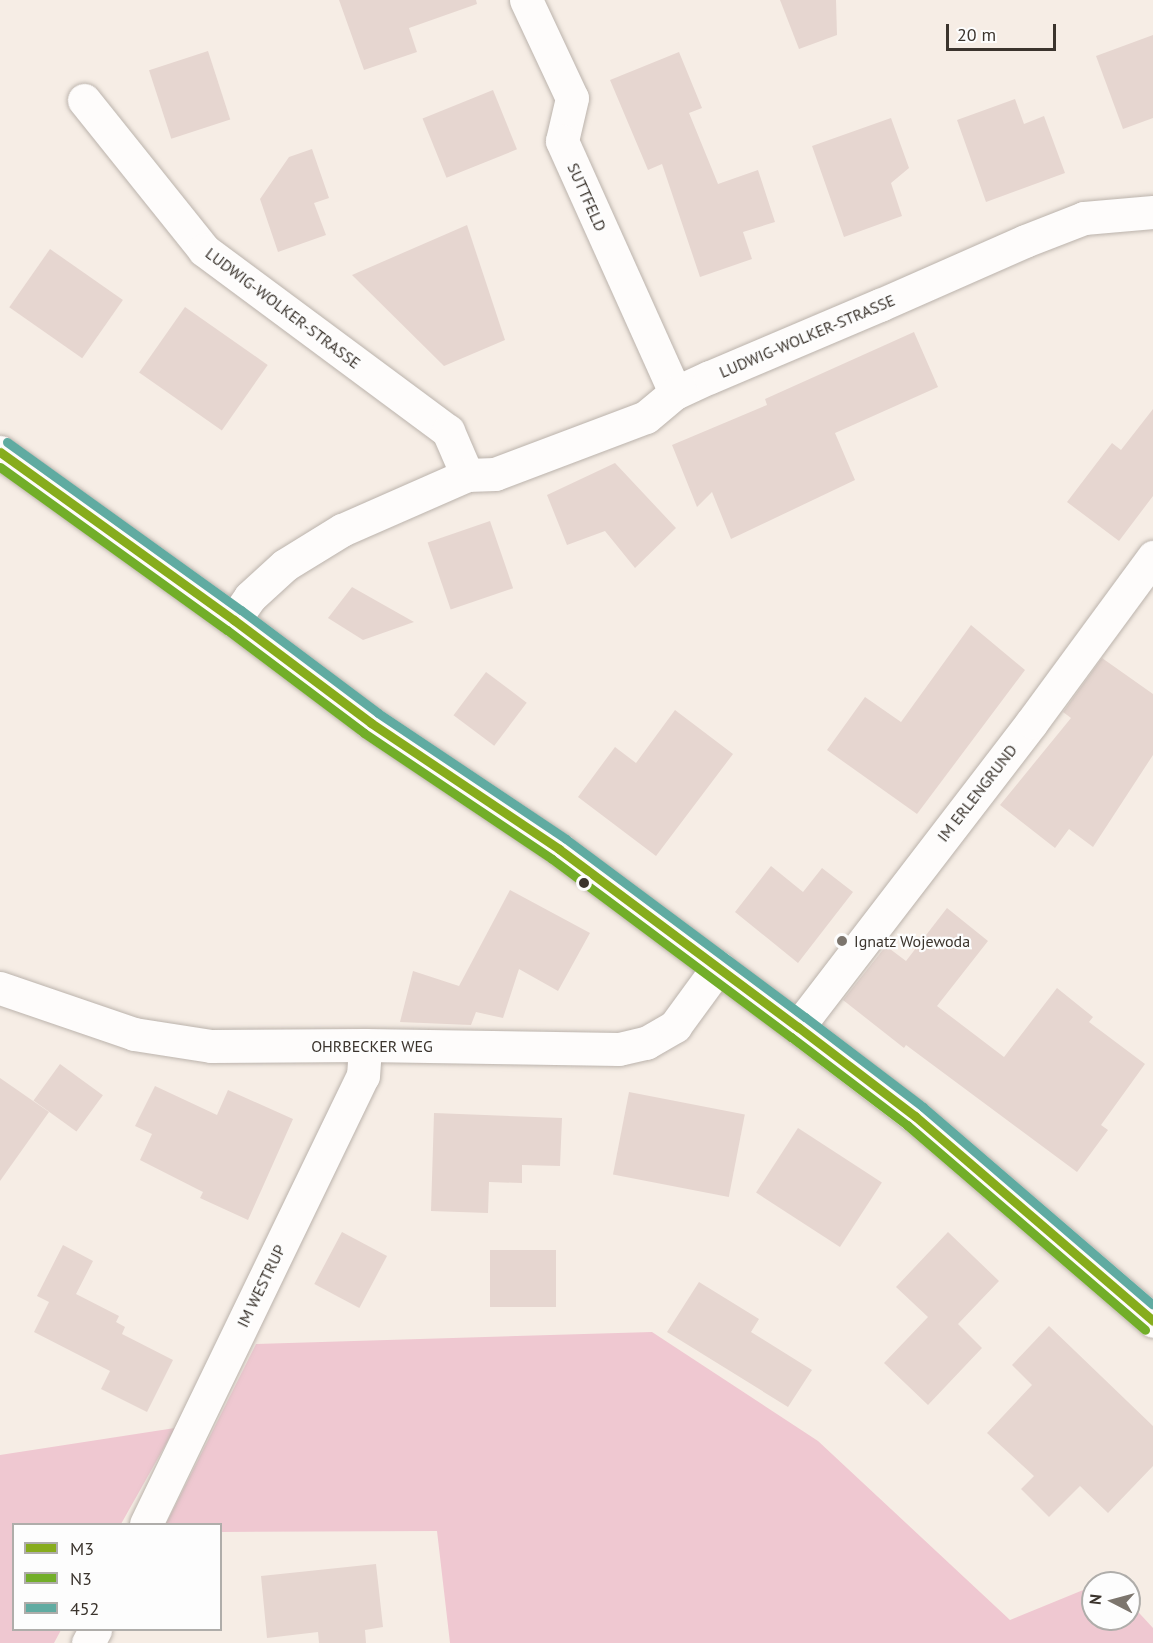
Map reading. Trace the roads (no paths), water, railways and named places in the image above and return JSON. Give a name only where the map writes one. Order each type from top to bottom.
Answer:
[{"type":"street","name":"SUTTFELD","points":[[526,0],[572,98],[562,141],[675,393]]},
{"type":"street","name":"LUDWIG-WOLKER-STRASSE","points":[[84,100],[204,250],[448,431],[467,475]]},
{"type":"street","name":"LUDWIG-WOLKER-STRASSE","points":[[234,620],[250,597],[285,565],[342,530],[467,475],[495,474],[646,417],[675,393],[1025,241],[1084,218],[1153,212]]},
{"type":"street","points":[[0,452],[234,620],[371,723],[559,849],[798,1027],[915,1116],[1153,1322]]},
{"type":"street","name":"IM ERLENGRUND","points":[[798,1027],[1032,722],[1153,557]]},
{"type":"street","name":"OHRBECKER WEG","points":[[0,988],[134,1034],[211,1046],[365,1045],[619,1049],[646,1043],[675,1026],[718,967]]},
{"type":"street","name":"IM WESTRUP","points":[[146,1523],[363,1076],[365,1045]]},
{"type":"place","name":"Ignatz Wojewoda","points":[[842,941]]}]
